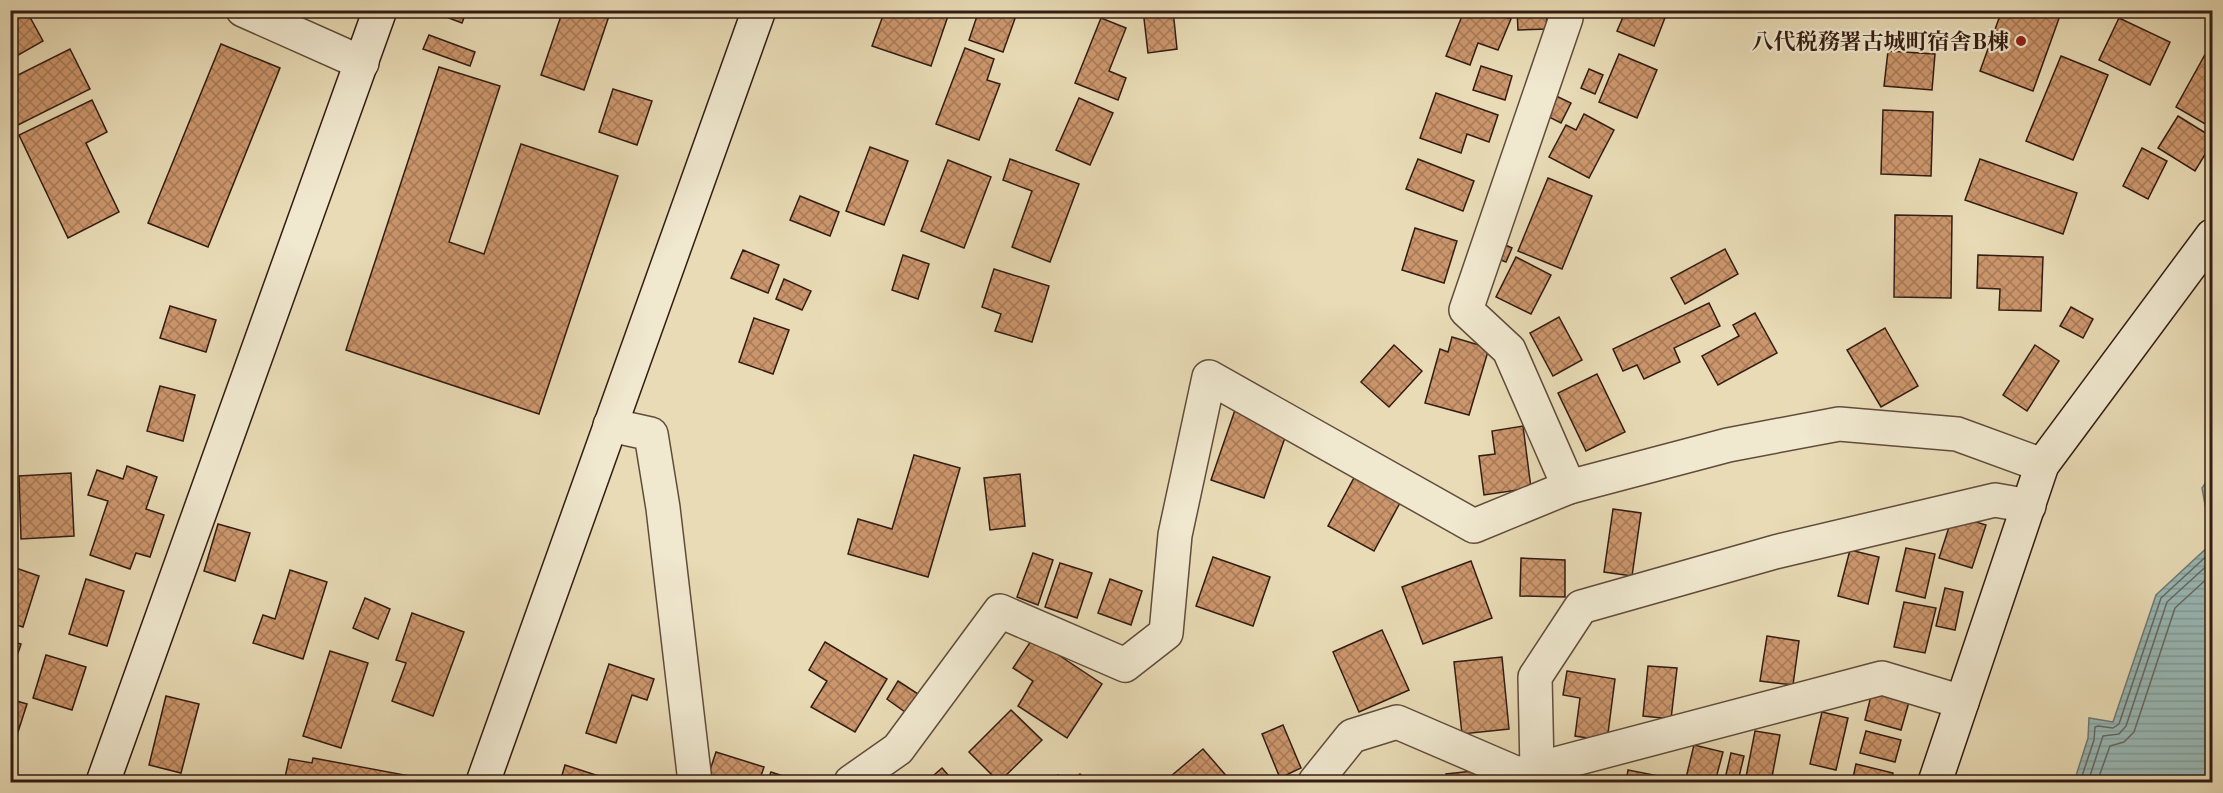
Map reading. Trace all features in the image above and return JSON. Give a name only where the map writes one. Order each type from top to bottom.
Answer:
[{"type":"street","points":[[243,10],[362,63]]},
{"type":"street","points":[[103,783],[380,10]]},
{"type":"street","points":[[483,783],[759,10]]},
{"type":"street","points":[[1566,10],[1566,18],[1466,310],[1509,350],[1569,487]]},
{"type":"street","points":[[1935,783],[2042,465],[2212,236]]},
{"type":"street","points":[[851,783],[898,749],[1000,611],[1125,665],[1166,633],[1175,535],[1209,377],[1474,526],[1569,487],[1728,445],[1839,424],[1957,434],[2042,465]]},
{"type":"street","points":[[610,425],[651,434],[663,508],[695,783]]},
{"type":"street","points":[[1537,769],[1536,677],[1581,607],[1774,552],[1995,500],[2030,506]]},
{"type":"street","points":[[1315,783],[1352,736],[1397,722],[1518,774],[1882,678],[1962,702]]},
{"type":"water","points":[[2212,474],[2212,543],[2202,488]]},
{"type":"water","points":[[2212,543],[2212,782],[2074,782],[2088,738],[2089,718],[2113,722],[2156,595]]},
{"type":"building","points":[[10,10],[26,10],[43,41],[13,58],[10,54]]},
{"type":"building","points":[[428,10],[467,10],[462,23]]},
{"type":"building","points":[[563,10],[611,10],[584,90],[541,75]]},
{"type":"building","points":[[885,10],[950,10],[931,66],[872,46]]},
{"type":"building","points":[[979,10],[1018,10],[1003,52],[969,40]]},
{"type":"building","points":[[1143,10],[1173,10],[1177,49],[1148,53]]},
{"type":"building","points":[[1448,10],[1491,10],[1511,19],[1498,50],[1478,43],[1470,65],[1446,56],[1462,16]]},
{"type":"building","points":[[1517,10],[1546,10],[1547,29],[1518,30]]},
{"type":"building","points":[[1626,10],[1668,10],[1654,46],[1617,31]]},
{"type":"building","name":"八代税務署古城町宿舎B棟","points":[[2002,10],[2062,10],[2033,91],[1980,71]]},
{"type":"building","points":[[1101,18],[1126,28],[1109,71],[1126,78],[1118,100],[1075,83]]},
{"type":"building","points":[[2119,18],[2170,42],[2150,85],[2099,60]]},
{"type":"building","points":[[429,35],[475,52],[470,66],[423,49]]},
{"type":"building","points":[[2212,42],[2212,128],[2176,107]]},
{"type":"building","points":[[221,44],[280,68],[208,247],[148,223]]},
{"type":"building","points":[[965,48],[994,59],[987,80],[1000,84],[979,140],[936,124]]},
{"type":"building","points":[[70,49],[90,89],[12,128],[10,124],[10,79]]},
{"type":"building","points":[[1888,51],[1935,54],[1932,90],[1884,86]]},
{"type":"building","points":[[1619,54],[1657,70],[1637,118],[1599,102]]},
{"type":"building","points":[[2061,56],[2108,75],[2073,160],[2026,141]]},
{"type":"building","points":[[1481,66],[1512,76],[1505,100],[1473,90]]},
{"type":"building","points":[[439,67],[500,86],[449,242],[484,254],[521,144],[618,176],[539,414],[346,350]]},
{"type":"building","points":[[1589,69],[1603,75],[1595,94],[1581,88]]},
{"type":"building","points":[[613,89],[652,101],[637,145],[599,132]]},
{"type":"building","points":[[1436,93],[1498,115],[1489,142],[1467,134],[1461,153],[1420,138]]},
{"type":"building","points":[[1554,95],[1571,103],[1561,123],[1545,115]]},
{"type":"building","points":[[1079,98],[1113,113],[1090,165],[1056,150]]},
{"type":"building","points":[[92,100],[107,132],[86,143],[119,212],[68,238],[19,135]]},
{"type":"building","points":[[1883,110],[1933,112],[1931,176],[1881,174]]},
{"type":"building","points":[[1584,114],[1614,130],[1589,178],[1549,157],[1566,125],[1576,130]]},
{"type":"building","points":[[2178,116],[2212,137],[2212,143],[2195,171],[2158,148]]},
{"type":"building","points":[[870,147],[908,161],[884,225],[846,211]]},
{"type":"building","points":[[2142,148],[2167,161],[2148,199],[2123,186]]},
{"type":"building","points":[[1010,159],[1079,184],[1050,262],[1012,247],[1032,191],[1003,180]]},
{"type":"building","points":[[1418,159],[1474,181],[1463,211],[1406,189]]},
{"type":"building","points":[[1980,159],[2077,193],[2063,234],[1965,200]]},
{"type":"building","points":[[948,160],[991,177],[964,248],[921,231]]},
{"type":"building","points":[[1548,178],[1592,196],[1562,269],[1518,251]]},
{"type":"building","points":[[800,196],[839,212],[830,236],[790,220]]},
{"type":"building","points":[[1895,215],[1952,216],[1951,298],[1894,297]]},
{"type":"building","points":[[1415,228],[1457,241],[1444,283],[1402,270]]},
{"type":"building","points":[[1494,240],[1512,248],[1506,262],[1488,255]]},
{"type":"building","points":[[1725,249],[1738,274],[1685,304],[1671,278]]},
{"type":"building","points":[[743,250],[779,265],[768,293],[731,278]]},
{"type":"building","points":[[903,255],[929,264],[918,299],[892,290]]},
{"type":"building","points":[[1978,255],[2043,257],[2041,311],[1999,310],[2000,289],[1977,288]]},
{"type":"building","points":[[1516,257],[1551,275],[1531,314],[1496,297]]},
{"type":"building","points":[[994,269],[1049,286],[1032,342],[995,331],[1001,314],[982,307]]},
{"type":"building","points":[[784,279],[811,291],[802,310],[776,299]]},
{"type":"building","points":[[1709,303],[1720,326],[1674,348],[1680,362],[1644,379],[1637,365],[1623,371],[1613,349]]},
{"type":"building","points":[[170,306],[216,320],[206,352],[160,338]]},
{"type":"building","points":[[2071,307],[2093,319],[2083,338],[2060,326]]},
{"type":"building","points":[[1755,313],[1777,353],[1718,385],[1702,356],[1739,336],[1733,325]]},
{"type":"building","points":[[1559,317],[1582,360],[1553,376],[1530,333]]},
{"type":"building","points":[[754,318],[789,330],[773,374],[739,362]]},
{"type":"building","points":[[1885,328],[1918,386],[1881,407],[1847,350]]},
{"type":"building","points":[[1452,337],[1489,348],[1469,415],[1425,403],[1440,349],[1448,352]]},
{"type":"building","points":[[1394,345],[1422,371],[1389,407],[1361,382]]},
{"type":"building","points":[[2035,345],[2059,361],[2027,411],[2003,395]]},
{"type":"building","points":[[1597,374],[1625,432],[1586,451],[1558,393]]},
{"type":"building","points":[[160,386],[195,395],[183,441],[147,431]]},
{"type":"building","points":[[1235,410],[1288,429],[1264,498],[1211,480]]},
{"type":"building","points":[[1523,426],[1531,488],[1484,495],[1479,456],[1495,454],[1492,431]]},
{"type":"building","points":[[914,455],[960,468],[928,577],[848,554],[858,519],[892,529]]},
{"type":"building","points":[[127,466],[157,477],[146,509],[164,515],[150,557],[136,553],[130,569],[90,555],[108,501],[88,495],[97,470],[123,479]]},
{"type":"building","points":[[71,473],[74,536],[21,539],[19,476]]},
{"type":"building","points":[[1020,474],[1025,526],[990,530],[984,478]]},
{"type":"building","points":[[1355,476],[1401,501],[1374,551],[1328,526]]},
{"type":"building","points":[[1613,509],[1641,513],[1632,576],[1604,572]]},
{"type":"building","points":[[1953,515],[1986,525],[1972,568],[1939,558]]},
{"type":"building","points":[[218,524],[250,533],[235,581],[204,571]]},
{"type":"building","points":[[1906,548],[1935,554],[1925,598],[1896,591]]},
{"type":"building","points":[[1850,550],[1879,557],[1868,604],[1838,596]]},
{"type":"building","points":[[1033,553],[1053,560],[1038,605],[1017,597]]},
{"type":"building","points":[[1213,557],[1270,577],[1253,626],[1196,606]]},
{"type":"building","points":[[1521,558],[1565,560],[1565,597],[1520,596]]},
{"type":"building","points":[[1471,561],[1492,618],[1423,644],[1402,587]]},
{"type":"building","points":[[1060,563],[1092,573],[1077,618],[1045,607]]},
{"type":"building","points":[[10,566],[39,576],[23,627],[10,623]]},
{"type":"building","points":[[290,570],[327,582],[303,659],[253,643],[263,615],[275,619]]},
{"type":"building","points":[[86,579],[124,591],[107,646],[69,634]]},
{"type":"building","points":[[1110,579],[1142,591],[1131,625],[1098,613]]},
{"type":"building","points":[[1945,588],[1963,592],[1955,630],[1936,626]]},
{"type":"building","points":[[365,598],[390,609],[378,639],[353,628]]},
{"type":"building","points":[[1904,602],[1936,608],[1925,653],[1894,647]]},
{"type":"building","points":[[412,613],[464,632],[433,716],[392,701],[406,663],[396,660]]},
{"type":"building","points":[[1382,630],[1409,690],[1359,712],[1333,652]]},
{"type":"building","points":[[1767,636],[1799,641],[1793,685],[1760,681]]},
{"type":"building","points":[[1033,638],[1102,684],[1067,738],[1018,706],[1033,681],[1013,668]]},
{"type":"building","points":[[10,641],[21,644],[10,677]]},
{"type":"building","points":[[825,642],[887,679],[855,732],[811,707],[827,681],[809,670]]},
{"type":"building","points":[[330,651],[368,663],[341,748],[303,736]]},
{"type":"building","points":[[46,655],[86,667],[72,710],[33,698]]},
{"type":"building","points":[[1502,657],[1509,729],[1462,734],[1454,662]]},
{"type":"building","points":[[609,664],[654,679],[647,700],[632,695],[616,743],[586,733]]},
{"type":"building","points":[[1648,666],[1677,668],[1671,719],[1643,716]]},
{"type":"building","points":[[1567,671],[1615,679],[1607,741],[1575,736],[1580,698],[1563,695]]},
{"type":"building","points":[[898,681],[918,694],[905,712],[887,699]]},
{"type":"building","points":[[1872,692],[1909,702],[1901,730],[1865,720]]},
{"type":"building","points":[[166,696],[199,704],[181,773],[149,765]]},
{"type":"building","points":[[10,699],[27,704],[17,735],[10,733]]},
{"type":"building","points":[[1011,710],[1042,740],[999,782],[969,752]]},
{"type":"building","points":[[1822,712],[1848,718],[1836,770],[1810,764]]},
{"type":"building","points":[[1283,725],[1301,768],[1280,778],[1262,734]]},
{"type":"building","points":[[1755,731],[1780,735],[1771,782],[1746,777]]},
{"type":"building","points":[[1866,731],[1901,740],[1895,762],[1860,753]]},
{"type":"building","points":[[1694,745],[1723,752],[1715,782],[1685,782]]},
{"type":"building","points":[[1203,749],[1229,779],[1225,782],[1164,782]]},
{"type":"building","points":[[716,752],[764,767],[759,782],[706,782]]},
{"type":"building","points":[[1731,753],[1744,756],[1738,781],[1725,779]]},
{"type":"building","points":[[313,758],[410,776],[409,782],[284,782],[289,759],[312,763]]},
{"type":"building","points":[[1856,764],[1893,773],[1891,782],[1852,782]]},
{"type":"building","points":[[565,765],[605,778],[604,782],[560,782]]},
{"type":"building","points":[[942,768],[954,782],[926,782]]},
{"type":"building","points":[[1482,770],[1483,782],[1447,782],[1446,774]]},
{"type":"building","points":[[1628,770],[1659,776],[1658,782],[1626,782]]},
{"type":"building","points":[[771,772],[795,780],[794,782],[767,782]]},
{"type":"building","points":[[1080,774],[1090,782],[1072,782]]},
{"type":"building","points":[[1058,775],[1066,782],[1051,782]]},
{"type":"place","name":"八代税務署古城町宿舎B棟","points":[[2021,41]]}]
